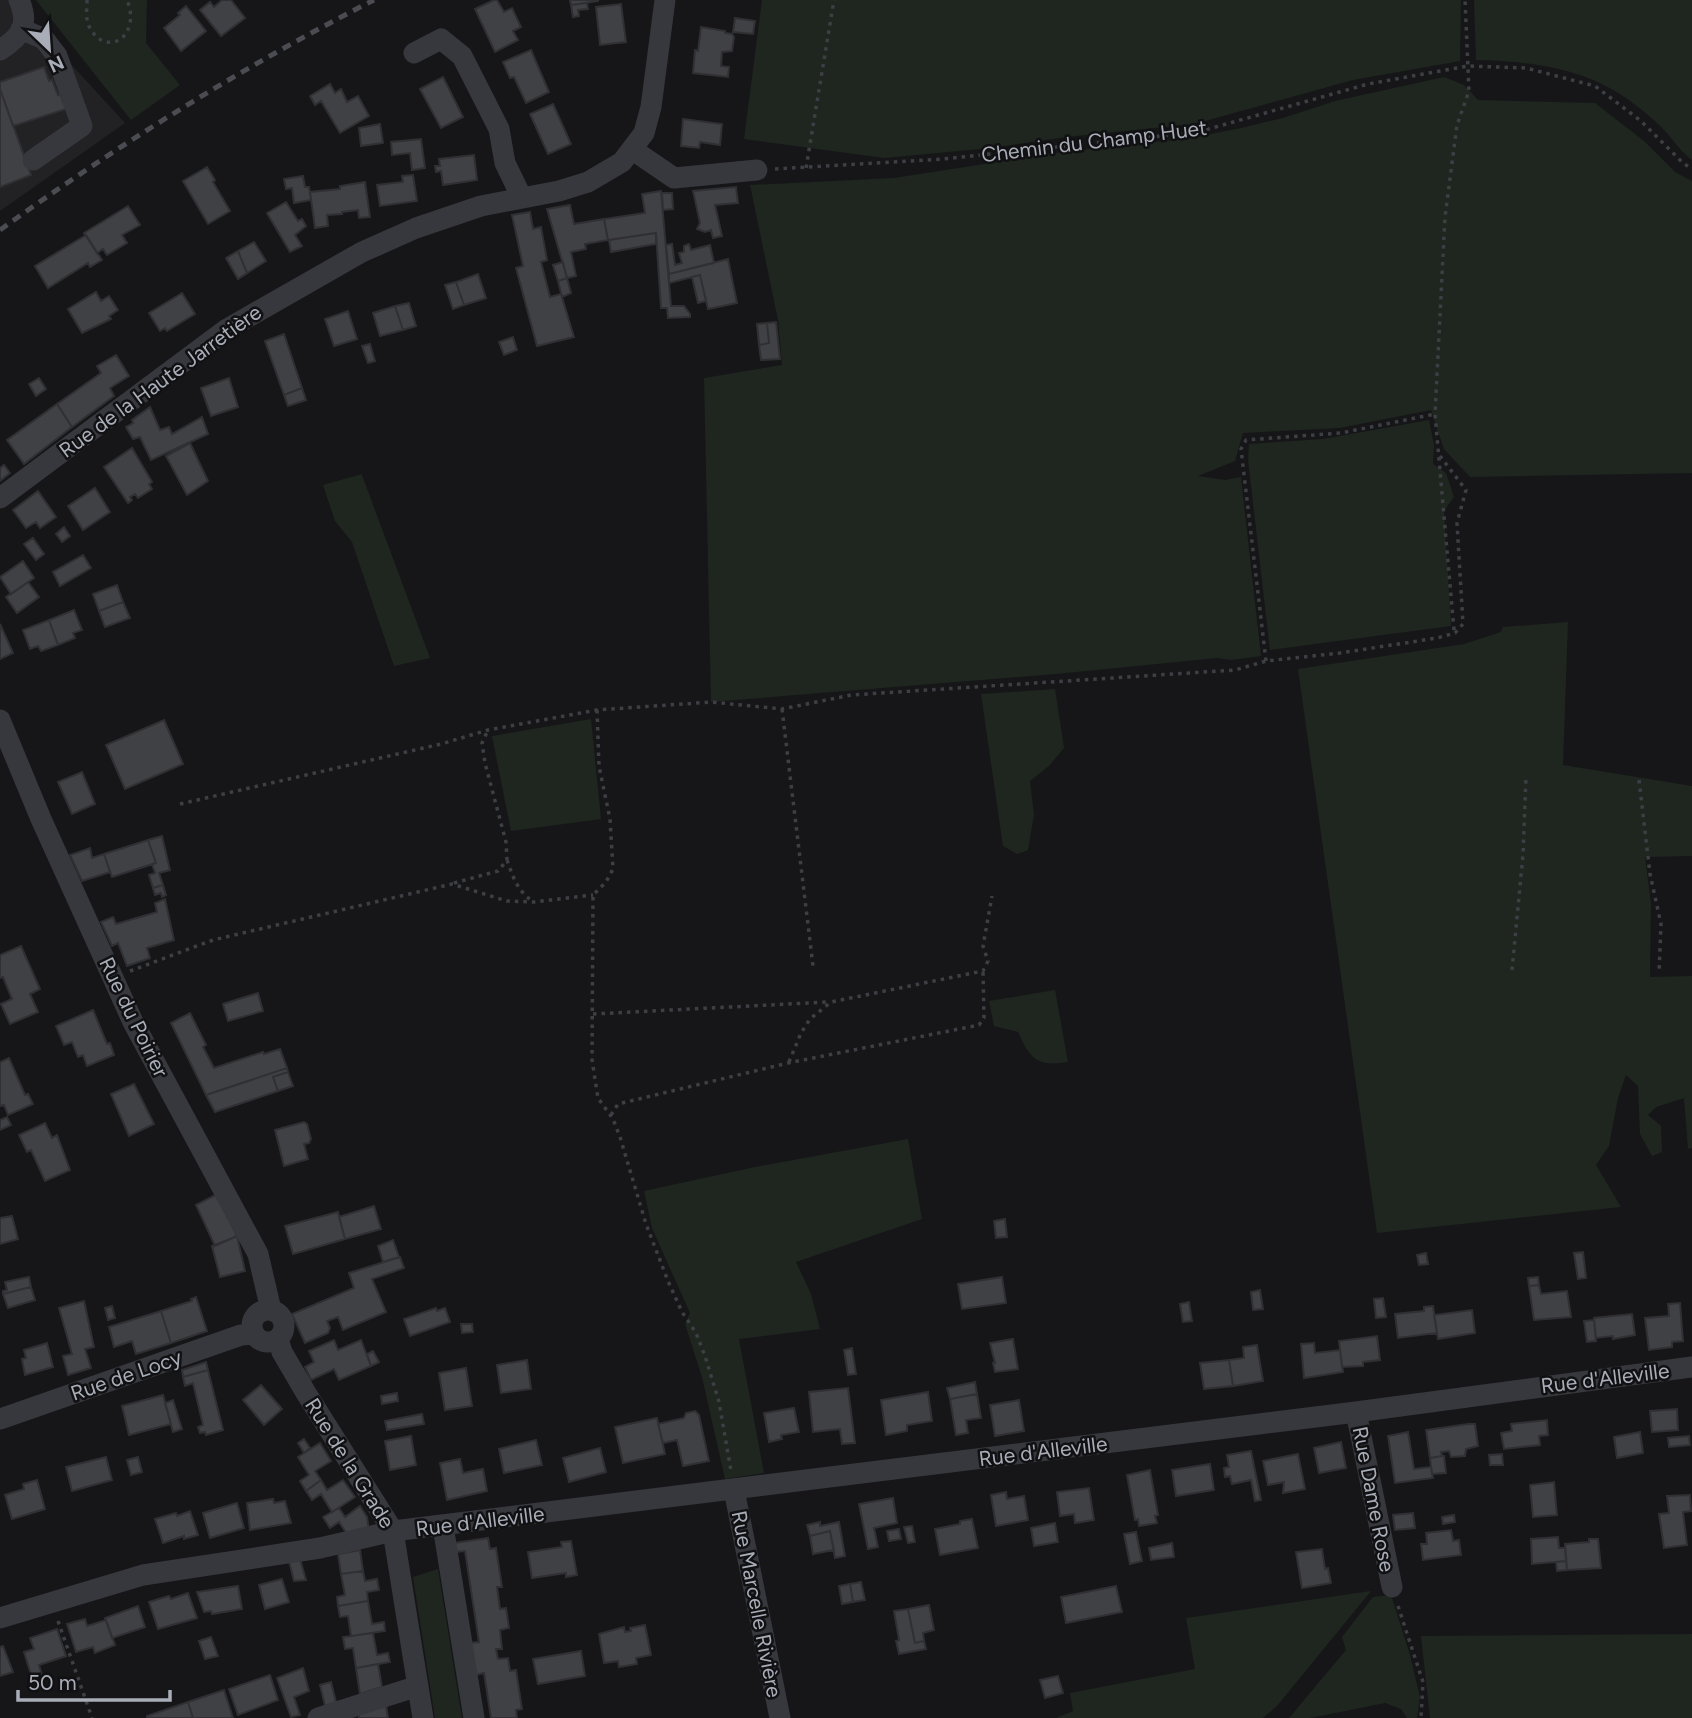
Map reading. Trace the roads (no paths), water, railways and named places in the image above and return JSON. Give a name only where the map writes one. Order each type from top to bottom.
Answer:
[{"type":"street","points":[[0,50],[16,40],[24,22],[19,0]]},
{"type":"street","points":[[664,0],[651,107],[644,133],[633,150],[674,178],[757,170]]},
{"type":"street","points":[[21,29],[44,39],[57,56],[82,126],[33,160]]},
{"type":"street","points":[[414,53],[440,39],[462,56],[499,129],[505,163],[522,198]]},
{"type":"street","name":"Rue de la Haute Jarretière","points":[[0,498],[217,336],[293,289],[362,252],[416,228],[481,206],[588,183],[622,162],[633,150]]},
{"type":"street","name":"Rue du Poirier","points":[[0,720],[41,819],[133,1022],[258,1254],[271,1310]]},
{"type":"street","points":[[271,1310],[279,1315],[284,1323],[284,1332],[273,1342],[262,1341],[254,1334],[254,1319],[261,1312],[271,1310]]},
{"type":"street","name":"Rue de Locy","points":[[0,1419],[241,1335],[254,1334]]},
{"type":"street","name":"Rue de la Grade","points":[[278,1339],[282,1352],[306,1393],[393,1531],[423,1718]]},
{"type":"street","name":"Rue d'Alleville","points":[[0,1618],[143,1575],[320,1548],[393,1531],[1356,1412],[1692,1367]]},
{"type":"street","name":"Rue Dame Rose","points":[[1356,1412],[1392,1587]]},
{"type":"street","name":"Rue Marcelle Rivière","points":[[734,1490],[780,1718]]},
{"type":"street","points":[[443,1526],[474,1718]]},
{"type":"street","points":[[318,1718],[418,1686]]},
{"type":"railway","points":[[0,230],[90,167],[182,108],[277,52],[374,0]]}]
